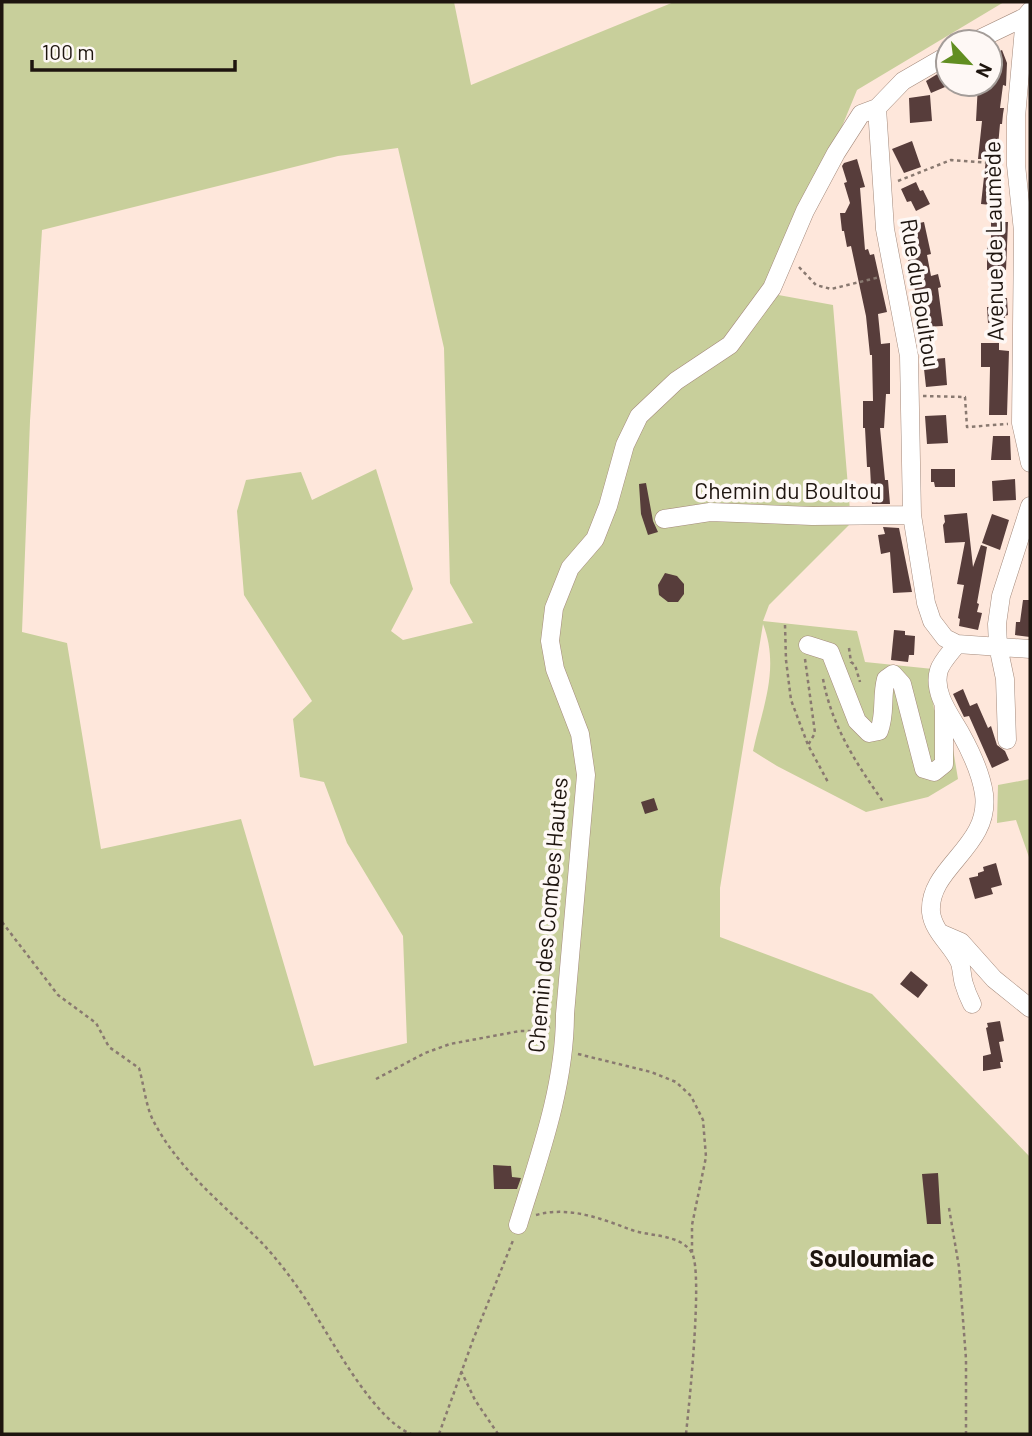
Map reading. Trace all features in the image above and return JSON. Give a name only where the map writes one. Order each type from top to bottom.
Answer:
[{"type":"street","points":[[1000,28],[1028,14]]},
{"type":"street","name":"Avenue de Laumède","points":[[1028,14],[1016,117],[1016,165],[1023,231],[1021,423],[1030,463]]},
{"type":"street","points":[[877,108],[904,81],[934,63]]},
{"type":"street","name":"Rue du Boultou","points":[[877,108],[885,229],[909,356],[912,514],[926,603],[932,621],[945,638],[957,644]]},
{"type":"street","name":"Chemin des Combes Hautes","points":[[518,1225],[553,1104],[565,1042],[565,1014],[586,775],[580,734],[555,669],[550,641],[554,608],[570,568],[595,539],[608,506],[625,445],[639,416],[676,381],[730,345],[772,288],[805,211],[836,153],[861,114],[877,108]]},
{"type":"street","points":[[1007,740],[1005,679],[998,646],[997,624],[1001,596],[1030,506]]},
{"type":"street","name":"Chemin du Boultou","points":[[664,519],[710,512],[812,516],[912,514]]},
{"type":"street","points":[[808,645],[831,652],[857,722],[869,733],[879,731],[885,717],[882,695],[886,679],[893,674],[902,684],[924,769],[934,772],[944,764],[944,707],[939,686],[939,670],[957,644],[1030,649]]},
{"type":"street","points":[[944,707],[976,764],[984,796],[980,827],[939,883],[931,900],[931,916],[960,963],[963,983],[972,1004]]},
{"type":"street","points":[[940,933],[961,942],[994,979],[1030,1008]]},
{"type":"path","points":[[882,187],[951,160],[1016,165]]},
{"type":"path","points":[[783,262],[800,268],[816,285],[831,289],[894,274]]},
{"type":"path","points":[[909,396],[965,397],[967,427],[1021,423]]},
{"type":"path","points":[[785,625],[791,700],[808,745],[829,784]]},
{"type":"path","points":[[808,645],[804,657],[815,733],[808,745]]},
{"type":"path","points":[[2,922],[58,995],[96,1023],[109,1047],[139,1068],[153,1123],[188,1171],[264,1245],[313,1310],[362,1387],[398,1429],[411,1434]]},
{"type":"path","points":[[376,1079],[425,1053],[450,1044],[520,1031],[541,1031],[558,1024],[565,1014]]},
{"type":"path","points":[[565,1042],[574,1052],[585,1056],[626,1065],[676,1082],[691,1096],[703,1120],[706,1157],[692,1224],[696,1307],[686,1434]]},
{"type":"path","points":[[949,1208],[958,1267],[966,1359],[966,1434]]},
{"type":"path","points":[[439,1434],[518,1225],[529,1217],[545,1212],[566,1212],[603,1219],[648,1235],[668,1238],[692,1253]]},
{"type":"path","points":[[461,1371],[475,1400],[498,1434]]},
{"type":"green space","points":[[2,2],[454,2],[471,85],[674,2],[1004,2],[961,28],[934,28],[934,44],[857,90],[773,294],[833,305],[851,523],[769,605],[763,621],[857,631],[865,662],[933,669],[931,681],[934,709],[951,737],[958,779],[928,797],[866,812],[753,751],[770,672],[768,640],[763,624],[720,888],[720,937],[872,994],[1030,1157],[1030,1434],[2,1434]],"holes":[[[398,148],[444,348],[450,583],[473,623],[403,640],[391,631],[413,589],[376,469],[312,500],[301,472],[246,480],[237,511],[244,595],[312,701],[293,719],[300,777],[324,782],[347,843],[403,936],[407,1043],[314,1066],[241,819],[101,849],[67,643],[22,632],[30,421],[42,230],[338,156]]]},
{"type":"green space","points":[[1030,779],[1030,860],[1016,820],[997,823],[998,785]]},
{"type":"building","points":[[1004,55],[1007,63],[1006,86],[1004,85]]},
{"type":"building","points":[[934,76],[934,92],[931,93],[926,81]]},
{"type":"building","points":[[930,95],[932,121],[910,123],[909,98]]},
{"type":"building","points":[[977,98],[1001,98],[1000,108],[1004,108],[995,179],[1003,180],[999,222],[1008,222],[1006,270],[987,270],[987,245],[991,245],[991,205],[981,204],[986,159],[978,159],[982,121],[976,121]]},
{"type":"building","points":[[912,141],[921,167],[904,173],[892,149]]},
{"type":"building","points":[[857,159],[865,187],[860,188],[865,250],[868,249],[870,255],[874,254],[887,312],[878,314],[881,344],[890,343],[890,394],[886,394],[884,428],[880,428],[890,504],[872,504],[870,467],[867,467],[863,428],[863,401],[873,401],[872,355],[851,246],[847,247],[840,213],[845,213],[850,203],[842,166]]},
{"type":"building","points":[[916,182],[930,204],[916,211],[911,201],[907,202],[901,189]]},
{"type":"building","points":[[924,222],[931,254],[927,255],[931,276],[938,274],[941,287],[938,288],[943,326],[923,327],[901,227]]},
{"type":"building","points":[[1007,298],[1008,315],[1005,316],[1005,322],[988,323],[987,307],[991,307],[990,299]]},
{"type":"building","points":[[981,343],[999,343],[999,350],[1009,351],[1007,415],[989,415],[990,367],[981,367]]},
{"type":"building","points":[[945,358],[947,385],[926,387],[923,360]]},
{"type":"building","points":[[946,415],[948,443],[927,444],[925,416]]},
{"type":"building","points":[[993,436],[1010,436],[1011,460],[991,460]]},
{"type":"building","points":[[931,469],[955,469],[955,487],[935,487],[934,482],[931,482]]},
{"type":"building","points":[[1015,479],[1016,500],[993,501],[992,481]]},
{"type":"building","points":[[646,483],[653,521],[658,532],[648,535],[641,514],[639,484]]},
{"type":"building","points":[[967,513],[973,567],[981,545],[987,547],[977,603],[977,612],[982,613],[978,630],[959,626],[964,585],[957,584],[965,542],[945,543],[943,525],[944,515]]},
{"type":"building","points":[[992,514],[1009,520],[1000,550],[982,543]]},
{"type":"building","points":[[883,527],[899,528],[912,592],[893,593],[890,552],[881,554],[878,535],[885,534]]},
{"type":"building","points":[[665,573],[677,576],[684,584],[684,594],[678,602],[668,602],[659,595],[658,585]]},
{"type":"building","points":[[1023,600],[1030,600],[1030,637],[1015,635]]},
{"type":"building","points":[[894,630],[915,636],[914,655],[909,655],[908,662],[891,660]]},
{"type":"building","points":[[963,689],[970,706],[977,703],[988,728],[991,726],[997,745],[1005,751],[1009,760],[992,768],[969,716],[964,717],[953,694]]},
{"type":"building","points":[[654,798],[658,810],[645,814],[641,802]]},
{"type":"building","points":[[996,863],[1002,885],[991,888],[993,894],[975,899],[969,878],[978,876],[978,873],[984,871],[983,867]]},
{"type":"building","points":[[911,971],[928,985],[918,998],[900,984]]},
{"type":"building","points":[[1000,1021],[1004,1041],[999,1042],[1003,1062],[1000,1062],[1001,1068],[983,1071],[983,1056],[991,1054],[987,1023]]},
{"type":"building","points":[[493,1165],[511,1166],[512,1177],[521,1178],[517,1189],[494,1189]]},
{"type":"building","points":[[938,1173],[941,1224],[927,1224],[922,1174]]},
{"type":"district","name":"Souloumiac","points":[[872,1259]]}]
